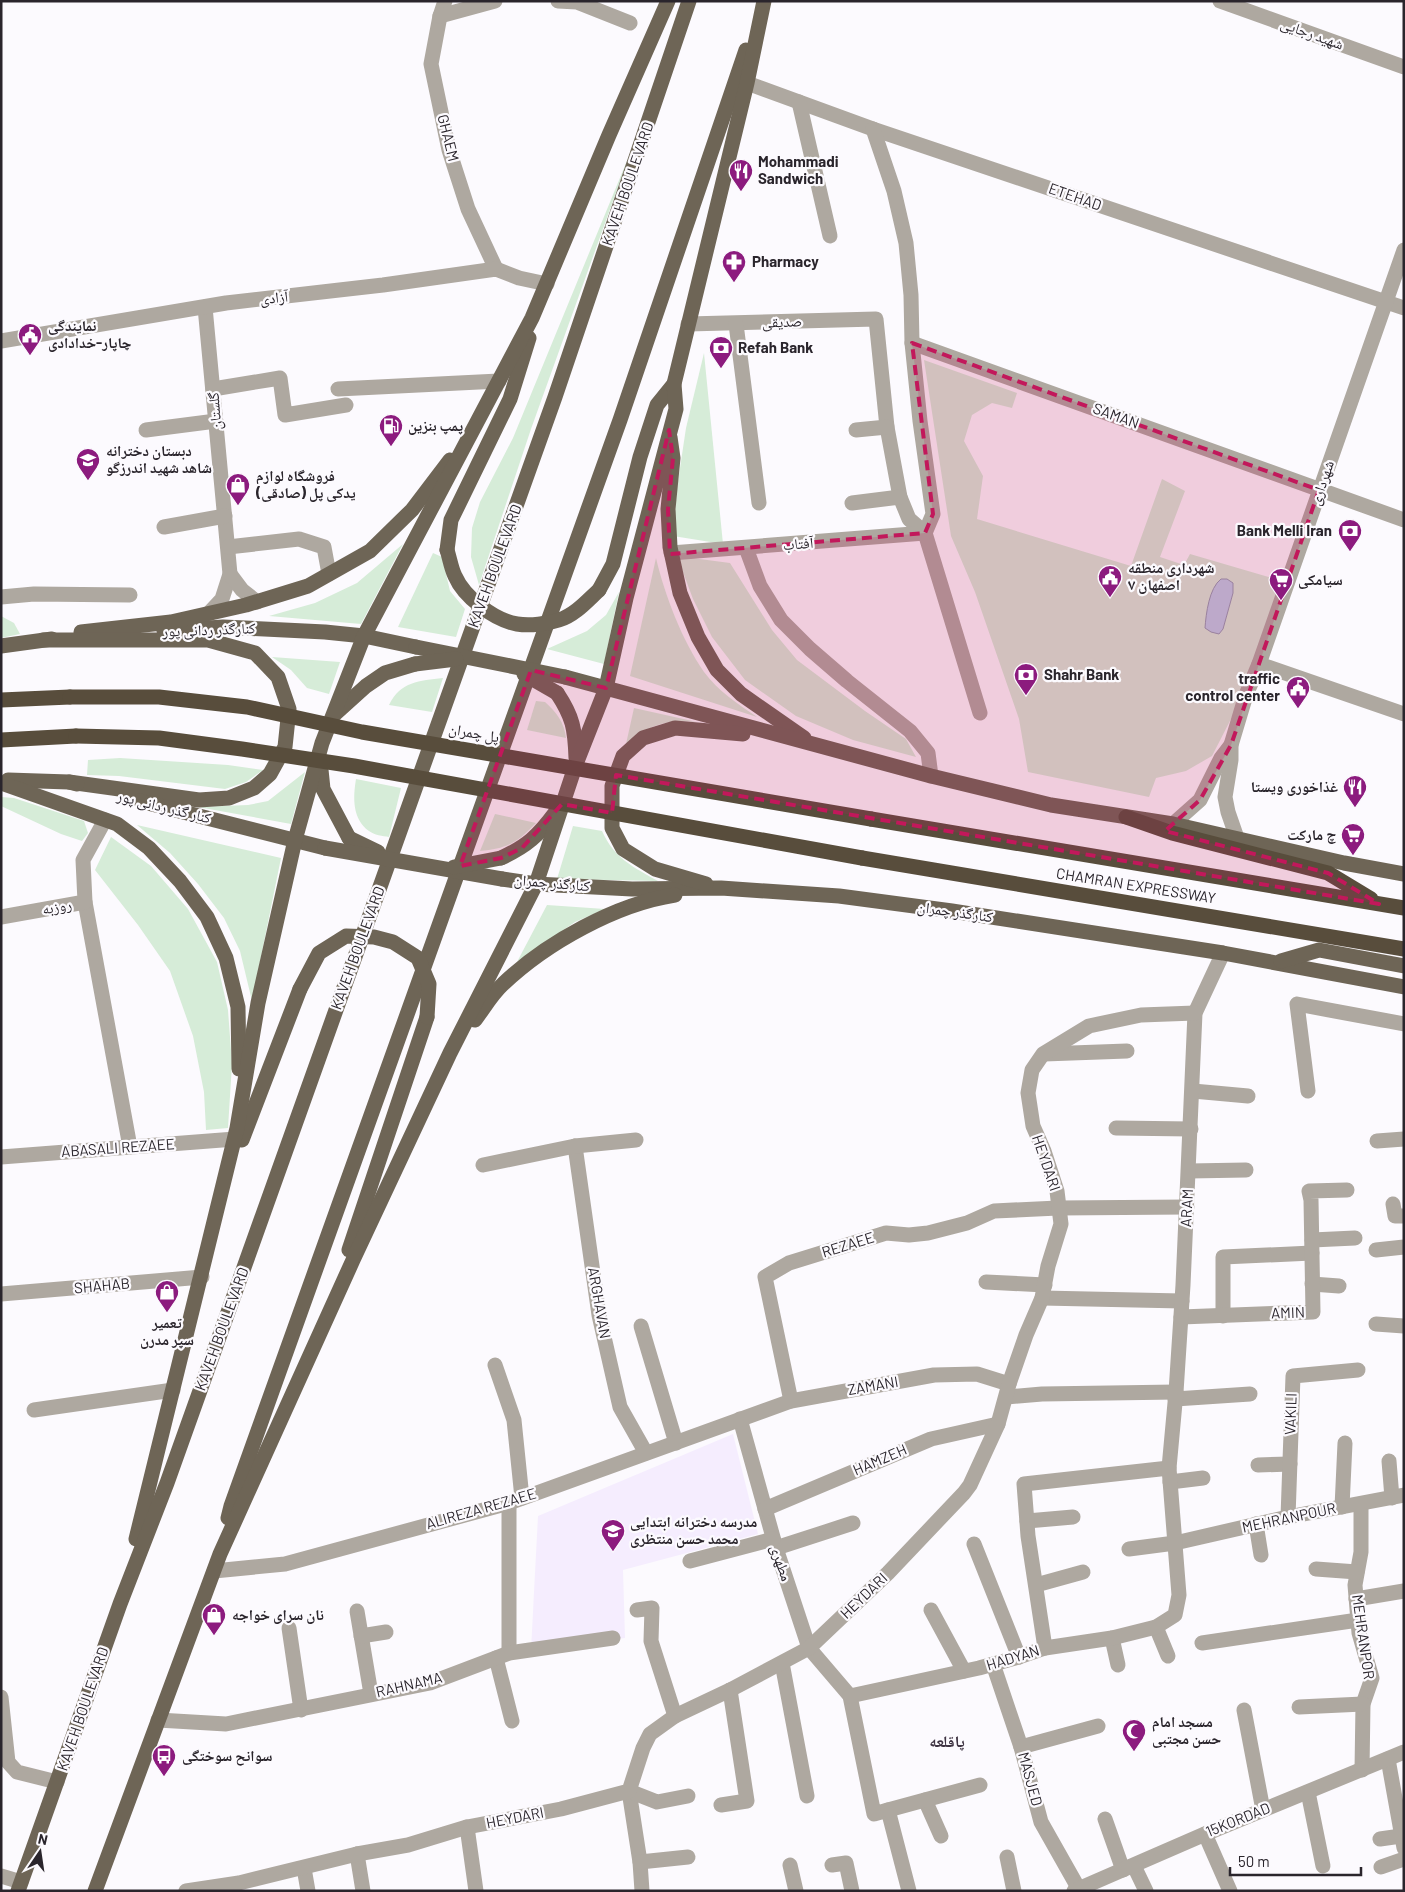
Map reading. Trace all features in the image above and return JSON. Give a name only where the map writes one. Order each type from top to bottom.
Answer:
[{"type":"highway","name":"پل چمران","points":[[1,700],[70,696],[159,697],[247,707],[362,732],[871,819]]},
{"type":"highway","name":"CHAMRAN EXPRESSWAY","points":[[1,740],[76,736],[159,738],[261,752],[354,766],[862,858],[1404,949]]},
{"type":"highway","points":[[1126,817],[1172,833],[1328,873],[1379,904]]},
{"type":"highway","name":"CHAMRAN EXPRESSWAY","points":[[871,819],[1404,908]]},
{"type":"main road","points":[[120,1604],[236,1134],[258,1002],[295,840],[319,754],[364,636],[532,318],[668,1]]},
{"type":"main road","name":"KAVEH BOULEVARD","points":[[19,1886],[120,1604],[166,1483],[555,397],[689,1]]},
{"type":"main road","points":[[99,1890],[158,1720],[220,1554],[450,1053],[536,884],[576,764],[606,688],[626,598],[669,430],[676,410],[674,384],[747,83],[763,1]]},
{"type":"main road","points":[[220,1554],[231,1506],[620,420],[763,1]]},
{"type":"main road","points":[[547,284],[510,399],[451,520],[447,550],[455,577],[470,598],[491,614],[516,624],[535,624],[560,620],[581,608],[598,590],[613,564],[640,457],[657,405],[674,384]]},
{"type":"main road","points":[[43,640],[88,631],[171,622],[257,602],[308,586],[370,551],[412,510],[476,425]]},
{"type":"main road","points":[[669,430],[674,458],[668,509],[671,554],[680,593],[698,636],[717,670],[741,694],[814,744]]},
{"type":"main road","name":"کنارگذر ردانی پور","points":[[1,646],[43,640],[223,627],[325,632],[364,636],[501,664]]},
{"type":"main road","points":[[43,640],[208,640],[255,653],[278,676],[289,709],[285,747],[270,774],[254,788],[229,798],[199,800],[69,782]]},
{"type":"main road","points":[[332,716],[366,686],[385,673],[415,664],[469,658]]},
{"type":"main road","points":[[501,664],[565,677],[931,776],[1051,805],[1173,824],[1344,863],[1404,874]]},
{"type":"main road","points":[[501,664],[536,679],[557,693],[569,711],[575,731],[576,764]]},
{"type":"main road","points":[[721,888],[655,869],[623,849],[612,828],[612,786],[623,756],[643,738],[675,728],[722,730],[814,744]]},
{"type":"main road","points":[[319,754],[323,789],[349,838],[395,860]]},
{"type":"main road","points":[[1,782],[117,824],[149,848],[180,881],[207,917],[226,958],[238,1007],[240,1051],[236,1134]]},
{"type":"main road","name":"کنار گذر ردانی پور","points":[[1,782],[69,782],[325,848],[395,860]]},
{"type":"main road","points":[[445,869],[501,858],[522,848],[543,830],[564,800]]},
{"type":"main road","name":"کنارگذر چمران","points":[[395,860],[536,884],[632,889],[721,888],[839,896],[962,912],[1223,953],[1278,962],[1404,988]]},
{"type":"main road","points":[[1344,863],[1404,865]]},
{"type":"main road","points":[[450,1053],[501,986],[535,957],[602,918],[617,912],[666,897],[721,888]]},
{"type":"main road","points":[[220,1198],[300,989],[319,954],[346,936],[374,937],[393,942],[418,958],[429,984],[427,1017],[325,1323]]},
{"type":"main road","points":[[1278,962],[1319,950],[1404,966]]},
{"type":"street","name":"GHAEM","points":[[445,1],[440,16],[432,64],[449,150],[468,209],[496,269]]},
{"type":"street","points":[[440,16],[495,1]]},
{"type":"street","points":[[558,1],[576,2],[630,23]]},
{"type":"street","name":"شهید رجایی","points":[[1220,1],[1404,67]]},
{"type":"street","name":"ETEHAD","points":[[747,83],[873,129],[1404,308]]},
{"type":"street","points":[[799,102],[830,236]]},
{"type":"street","points":[[873,129],[894,191],[906,243],[911,295],[912,343],[920,421],[933,514],[925,533]]},
{"type":"street","name":"شهرداری","points":[[1237,838],[1225,797],[1231,760],[1231,745],[1246,695],[1259,664],[1404,250]]},
{"type":"street","name":"آزادی","points":[[1,341],[205,307],[496,269],[519,278],[547,284]]},
{"type":"street","name":"گلستان","points":[[205,307],[230,574]]},
{"type":"street","name":"صدیقی","points":[[688,324],[876,319],[887,427]]},
{"type":"street","points":[[736,324],[759,503]]},
{"type":"street","name":"SAMAN","points":[[912,343],[1404,520]]},
{"type":"street","points":[[213,388],[280,378],[285,415],[346,405]]},
{"type":"street","points":[[338,389],[499,381]]},
{"type":"street","points":[[146,430],[216,422]]},
{"type":"street","points":[[856,430],[887,427],[900,497],[908,519],[925,533],[980,713]]},
{"type":"street","points":[[852,503],[900,497]]},
{"type":"street","points":[[164,527],[225,516]]},
{"type":"street","name":"آفتاب","points":[[671,554],[925,533]]},
{"type":"street","points":[[228,547],[299,539],[324,546],[329,574]]},
{"type":"street","points":[[746,548],[760,586],[781,620],[810,649],[847,681],[910,731],[928,753],[931,776]]},
{"type":"street","points":[[230,574],[242,590],[257,602]]},
{"type":"street","points":[[208,614],[222,600],[230,574]]},
{"type":"street","points":[[2,594],[130,595]]},
{"type":"street","points":[[1259,664],[1404,714]]},
{"type":"street","name":"شهرداری","points":[[1173,824],[1200,800],[1221,758],[1231,745]]},
{"type":"street","name":"روزبه","points":[[1,917],[85,902],[83,860],[105,820]]},
{"type":"street","points":[[85,902],[130,1147]]},
{"type":"street","name":"ARAM","points":[[1175,1616],[1179,1595],[1169,1475],[1182,1301],[1196,1013],[1223,953]]},
{"type":"street","points":[[1308,1091],[1297,1004],[1404,1024]]},
{"type":"street","name":"HEYDARI","points":[[186,1891],[239,1883],[357,1854],[408,1845],[467,1827],[561,1809],[629,1791],[643,1748],[650,1734],[675,1716],[730,1690],[809,1648],[888,1573],[964,1493],[989,1446],[998,1424],[1026,1334],[1043,1291],[1061,1224],[1057,1191],[1033,1126],[1028,1094],[1032,1070],[1043,1054],[1089,1026],[1141,1015],[1196,1013]]},
{"type":"street","points":[[1043,1054],[1127,1051]]},
{"type":"street","points":[[1193,1092],[1248,1096]]},
{"type":"street","points":[[1116,1128],[1191,1129]]},
{"type":"street","name":"ABASALI REZAEE","points":[[1,1157],[130,1147],[236,1134]]},
{"type":"street","points":[[1377,1142],[1404,1139]]},
{"type":"street","points":[[483,1165],[575,1146],[636,1140]]},
{"type":"street","name":"ARGHAVAN","points":[[575,1146],[599,1315],[620,1408],[646,1453]]},
{"type":"street","points":[[1189,1171],[1246,1170]]},
{"type":"street","name":"AMIN","points":[[1181,1318],[1313,1312],[1311,1200],[1309,1191],[1347,1190]]},
{"type":"street","points":[[1393,1204],[1394,1216],[1404,1216]]},
{"type":"street","points":[[1058,1208],[1187,1208]]},
{"type":"street","name":"REZAEE","points":[[791,1401],[765,1278],[789,1263],[886,1234],[909,1235],[928,1233],[967,1223],[994,1211],[1058,1208]]},
{"type":"street","points":[[1223,1316],[1223,1257],[1312,1247],[1355,1238]]},
{"type":"street","points":[[1376,1250],[1404,1247]]},
{"type":"street","name":"SHAHAB","points":[[1,1294],[202,1277]]},
{"type":"street","points":[[986,1282],[1043,1291],[1182,1301]]},
{"type":"street","points":[[1312,1284],[1339,1286]]},
{"type":"street","points":[[1376,1324],[1404,1326]]},
{"type":"street","points":[[641,1326],[676,1443]]},
{"type":"street","points":[[496,1365],[514,1420],[516,1501],[502,1655],[512,1722]]},
{"type":"street","name":"VAKILI","points":[[1288,1516],[1293,1376],[1358,1370]]},
{"type":"street","name":"ZAMANI","points":[[740,1419],[791,1401],[934,1375],[977,1374],[1008,1390]]},
{"type":"street","points":[[34,1410],[173,1390]]},
{"type":"street","points":[[1008,1390],[1042,1394],[1250,1394]]},
{"type":"street","name":"ALIREZA REZAEE","points":[[214,1571],[285,1564],[516,1501],[740,1419]]},
{"type":"street","name":"مطهری","points":[[740,1419],[775,1544],[809,1648]]},
{"type":"street","name":"HAMZEH","points":[[765,1509],[931,1439],[998,1424]]},
{"type":"street","points":[[1342,1507],[1345,1443]]},
{"type":"street","points":[[1390,1461],[1398,1497]]},
{"type":"street","points":[[1258,1465],[1290,1464]]},
{"type":"street","points":[[1045,1648],[1027,1521],[1024,1484],[1169,1475],[1204,1478]]},
{"type":"street","name":"MEHRANPOUR","points":[[1129,1549],[1175,1543],[1288,1516],[1398,1497]]},
{"type":"street","name":"MEHRANPOR","points":[[1361,1504],[1360,1552],[1355,1585],[1359,1633],[1372,1678],[1363,1704],[1362,1770]]},
{"type":"street","points":[[1027,1521],[1073,1517]]},
{"type":"street","points":[[690,1561],[775,1544],[853,1523]]},
{"type":"street","points":[[1256,1524],[1261,1555]]},
{"type":"street","points":[[974,1544],[1019,1658]]},
{"type":"street","points":[[1316,1569],[1357,1572]]},
{"type":"street","points":[[1036,1585],[1083,1572]]},
{"type":"street","points":[[1356,1600],[1404,1591]]},
{"type":"street","points":[[637,1610],[652,1608],[651,1641],[675,1716]]},
{"type":"street","points":[[931,1610],[964,1671]]},
{"type":"street","points":[[356,1611],[370,1694]]},
{"type":"street","name":"HADYAN","points":[[850,1696],[1019,1658],[1045,1648],[1112,1638],[1156,1627],[1175,1616]]},
{"type":"street","points":[[1202,1642],[1358,1620]]},
{"type":"street","points":[[1156,1627],[1168,1656]]},
{"type":"street","points":[[289,1628],[301,1710]]},
{"type":"street","points":[[361,1636],[386,1632]]},
{"type":"street","name":"RAHNAMA","points":[[158,1720],[226,1724],[430,1683],[502,1655],[613,1638]]},
{"type":"street","points":[[1112,1638],[1118,1665]]},
{"type":"street","points":[[809,1648],[850,1696],[874,1814],[980,1785]]},
{"type":"street","points":[[782,1663],[807,1796]]},
{"type":"street","name":"MASJED","points":[[993,1664],[1021,1747],[1041,1822],[1078,1890]]},
{"type":"street","points":[[721,1805],[747,1801],[730,1690]]},
{"type":"street","points":[[1,1697],[8,1762],[17,1772],[57,1782]]},
{"type":"street","points":[[1299,1707],[1363,1704]]},
{"type":"street","points":[[1244,1710],[1262,1810]]},
{"type":"street","points":[[1021,1747],[1098,1726]]},
{"type":"street","name":"15KORDAD","points":[[1078,1890],[1262,1810],[1404,1752]]},
{"type":"street","points":[[1380,1840],[1402,1842],[1388,1759]]},
{"type":"street","points":[[629,1791],[656,1802],[688,1796]]},
{"type":"street","points":[[629,1791],[640,1862],[642,1891]]},
{"type":"street","points":[[1308,1792],[1323,1866]]},
{"type":"street","points":[[925,1800],[941,1836]]},
{"type":"street","points":[[888,1810],[909,1891]]},
{"type":"street","points":[[1105,1819],[1128,1868],[1146,1891]]},
{"type":"street","points":[[467,1827],[472,1890]]},
{"type":"street","points":[[1206,1834],[1230,1891]]},
{"type":"street","points":[[357,1854],[363,1891]]},
{"type":"street","points":[[640,1862],[688,1856]]},
{"type":"street","points":[[1007,1857],[1014,1891]]},
{"type":"street","points":[[1381,1867],[1404,1859]]},
{"type":"street","points":[[832,1865],[846,1863],[852,1891]]},
{"type":"street","points":[[790,1865],[796,1891]]},
{"type":"street","points":[[304,1868],[308,1891]]},
{"type":"street","points":[[1,1876],[19,1886]]},
{"type":"highlighted area","points":[[912,343],[1319,490],[1231,745],[1200,800],[1165,831],[1328,873],[1379,904],[616,775],[612,813],[562,804],[522,848],[501,858],[460,866],[531,670],[606,688],[669,430],[673,458],[668,509],[670,554],[925,533],[933,514]]},
{"type":"shaded area","name":"مدرسه دخترانه ابتدایی محمد حسن منتظری","points":[[733,1434],[758,1534],[623,1570],[625,1638],[531,1650],[538,1516]]},
{"type":"green space","points":[[631,151],[531,429],[479,585],[471,557],[472,528],[480,502],[513,438]]},
{"type":"green space","points":[[704,353],[723,544],[673,536],[677,488],[686,428]]},
{"type":"green space","points":[[924,360],[1017,393],[1012,408],[992,403],[972,415],[964,441],[983,476],[977,519],[1131,566],[1162,479],[1185,491],[1160,557],[1184,565],[1190,554],[1286,582],[1252,678],[1212,756],[1186,771],[1156,778],[1149,797],[1028,772],[1019,719],[975,592],[951,536]],"holes":[[[1213,590],[1233,593],[1223,629],[1219,634],[1205,628]]]},
{"type":"green space","points":[[403,544],[361,624],[269,616],[315,603],[357,583]]},
{"type":"green space","points":[[433,553],[442,557],[450,591],[465,609],[456,637],[398,627]]},
{"type":"green space","points":[[677,556],[730,563],[772,630],[797,660],[906,739],[916,757],[853,740],[796,716],[745,680],[712,637],[693,599]]},
{"type":"green space","points":[[656,558],[675,617],[688,646],[704,672],[729,697],[757,717],[630,676]]},
{"type":"green space","points":[[619,592],[604,664],[547,649],[587,631],[606,615]]},
{"type":"green space","points":[[1,616],[14,623],[20,634],[1,638]]},
{"type":"green space","points":[[272,657],[340,662],[329,694],[307,688],[291,670]]},
{"type":"green space","points":[[443,678],[432,712],[389,705],[399,691],[405,687],[419,682]]},
{"type":"green space","points":[[536,701],[545,702],[556,714],[562,722],[566,738],[527,730]]},
{"type":"green space","points":[[634,708],[697,722],[676,722],[659,725],[643,732],[626,744]]},
{"type":"green space","points":[[120,758],[228,765],[263,770],[246,782],[225,789],[119,776],[87,775],[88,760]]},
{"type":"green space","points":[[305,772],[291,824],[198,807],[248,805],[268,801]]},
{"type":"green space","points":[[356,779],[401,788],[389,837],[371,832],[359,820],[354,800]]},
{"type":"green space","points":[[1,797],[14,798],[84,821],[88,833],[82,841],[61,834],[1,806]]},
{"type":"green space","points":[[495,814],[536,823],[517,840],[505,846],[480,851]]},
{"type":"green space","points":[[137,825],[281,858],[252,1001],[240,951],[224,918],[198,884],[170,853]]},
{"type":"green space","points":[[573,826],[602,831],[618,855],[632,866],[658,881],[557,879]]},
{"type":"green space","points":[[111,837],[151,866],[188,909],[217,962],[228,1010],[232,1064],[228,1128],[206,1130],[204,1092],[193,1036],[170,971],[138,925],[95,870]]},
{"type":"green space","points":[[547,905],[605,909],[575,922],[517,962]]},
{"type":"water","points":[[1221,579],[1227,579],[1233,583],[1233,593],[1223,629],[1219,634],[1205,628],[1211,595]]},
{"type":"place","name":"Mohammadi Sandwich","points":[[741,192]]},
{"type":"place","name":"Pharmacy","points":[[734,283]]},
{"type":"place","name":"نمایندگی چاپار-خدادادی","points":[[30,356]]},
{"type":"place","name":"Refah Bank","points":[[721,369]]},
{"type":"place","name":"پمپ بنزین","points":[[391,447]]},
{"type":"place","name":"دبستان دخترانه شاهد شهید اندرزگو","points":[[88,481]]},
{"type":"place","name":"فروشگاه لوازم یدکی پل (صادقی)","points":[[238,506]]},
{"type":"place","name":"Bank Melli Iran","points":[[1350,552]]},
{"type":"place","name":"شهرداری منطقه ۷ اصفهان","points":[[1110,598]]},
{"type":"place","name":"سیامکی","points":[[1281,601]]},
{"type":"place","name":"Shahr Bank","points":[[1026,696]]},
{"type":"place","name":"traffic control center","points":[[1298,709]]},
{"type":"place","name":"غذاخوری ویستا","points":[[1355,808]]},
{"type":"place","name":"چ مارکت","points":[[1353,856]]},
{"type":"place","name":"تعمیر سپر مدرن","points":[[167,1313]]},
{"type":"place","name":"مدرسه دخترانه ابتدایی محمد حسن منتظری","points":[[613,1552]]},
{"type":"place","name":"نان سرای خواجه","points":[[214,1636]]},
{"type":"place","name":"مسجد امام حسن مجتبی","points":[[1134,1752]]},
{"type":"place","name":"سوانح سوختگی","points":[[164,1777]]},
{"type":"district","name":"پاقلعه","points":[[947,1741]]}]
